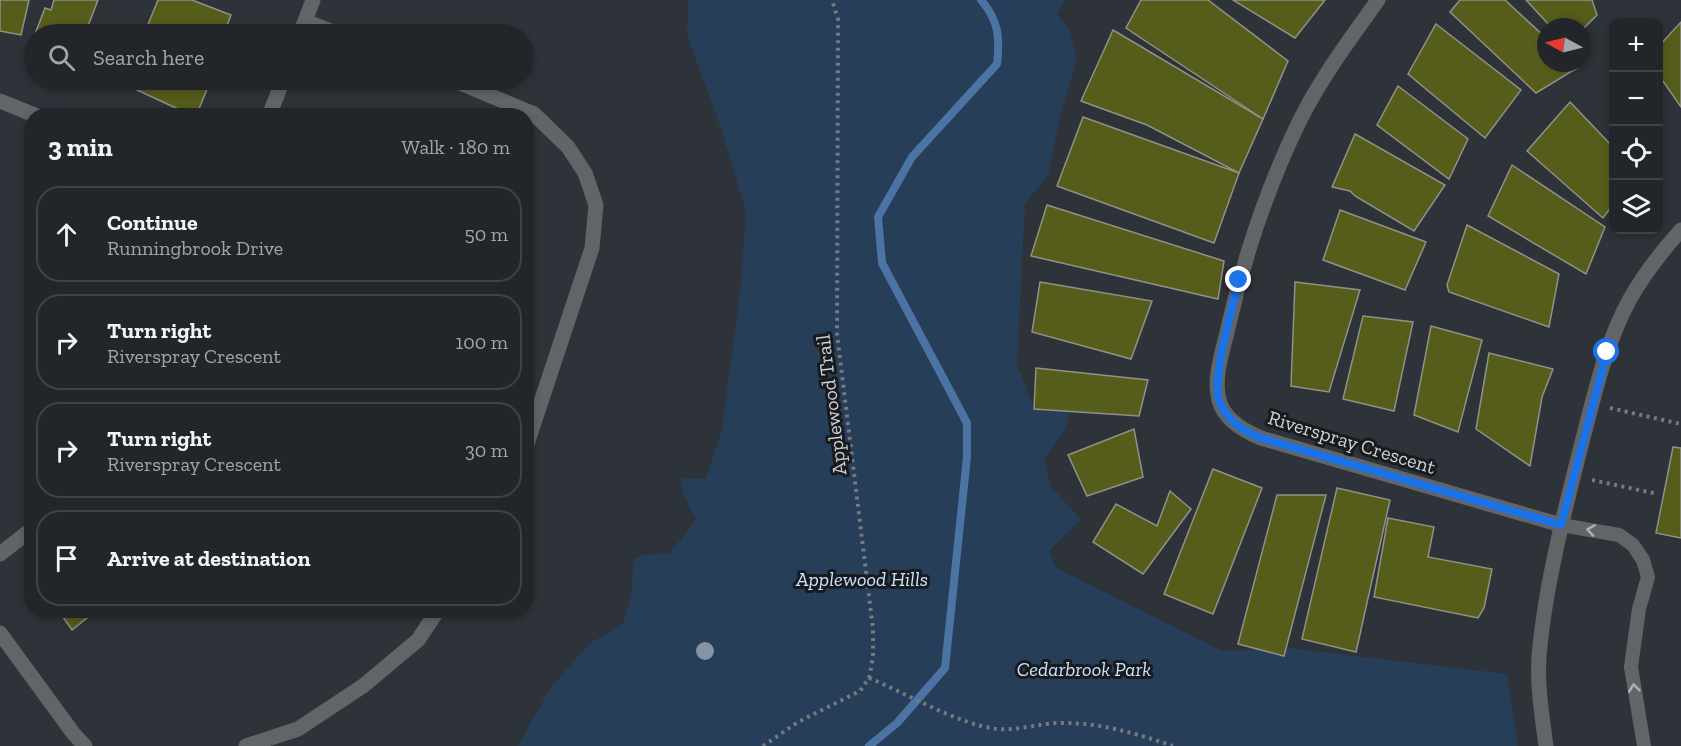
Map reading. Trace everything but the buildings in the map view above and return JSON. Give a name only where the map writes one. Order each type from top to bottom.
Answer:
[{"type":"street","points":[[304,24],[313,0]]},
{"type":"street","name":"Riverspray Crescent","points":[[1378,0],[1340,53],[1300,121],[1265,200],[1239,280],[1218,375],[1219,401],[1231,420],[1245,431],[1261,438],[1561,525]]},
{"type":"street","points":[[271,108],[279,90]]},
{"type":"street","points":[[477,90],[520,108]]},
{"type":"street","points":[[0,101],[24,110]]},
{"type":"street","points":[[534,114],[574,156],[585,173],[596,206],[592,248],[534,423]]},
{"type":"street","points":[[1546,746],[1538,696],[1539,655],[1561,525],[1573,476],[1607,352],[1629,301],[1658,255],[1681,230]]},
{"type":"street","points":[[0,554],[24,535]]},
{"type":"street","points":[[246,746],[298,729],[363,686],[418,640],[433,618]]},
{"type":"street","points":[[0,633],[85,746]]},
{"type":"lane","points":[[1561,525],[1618,535],[1633,545],[1643,560],[1648,577],[1639,609],[1631,667],[1644,746]]},
{"type":"path","name":"Applewood Trail","points":[[832,0],[838,19],[837,334],[873,629],[873,657],[869,678]]},
{"type":"path","points":[[1592,405],[1681,424]]},
{"type":"path","points":[[1573,476],[1658,494]]},
{"type":"path","points":[[764,746],[798,722],[860,691],[869,678],[969,722],[997,729],[1059,723],[1099,724],[1131,731],[1173,746]]},
{"type":"green space","name":"Applewood Hills","points":[[688,0],[1066,0],[1057,15],[1068,28],[1077,59],[1062,109],[1048,175],[1025,204],[1017,364],[1034,409],[1072,401],[1066,429],[1044,459],[1051,486],[1081,520],[1049,551],[1055,567],[1222,651],[1289,648],[1507,674],[1518,746],[518,746],[550,689],[589,644],[623,624],[632,592],[633,559],[643,555],[670,553],[696,520],[684,496],[679,478],[706,479],[722,429],[741,284],[746,212],[721,128],[687,35]]},
{"type":"waterway","points":[[869,746],[897,723],[945,668],[967,457],[967,423],[882,263],[878,217],[912,157],[997,64],[997,30],[992,15],[981,0]]},
{"type":"route","points":[[1239,280],[1218,375],[1219,401],[1231,420],[1245,431],[1261,438],[1561,525],[1607,352]]},
{"type":"park label","name":"Cedarbrook Park","points":[[1084,669]]}]
